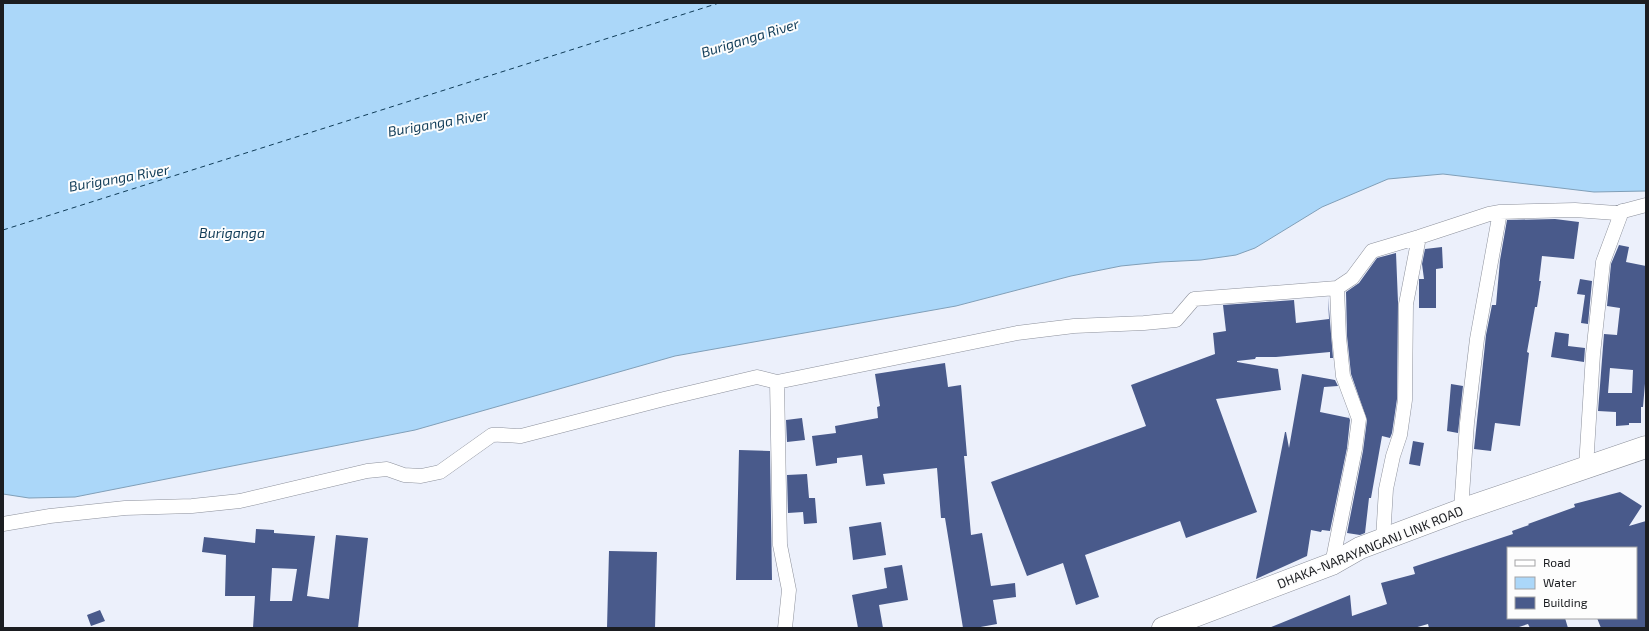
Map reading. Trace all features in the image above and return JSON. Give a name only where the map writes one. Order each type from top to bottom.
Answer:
[{"type":"highway","name":"DHAKA-NARAYANGANJ LINK ROAD","points":[[1163,628],[1332,564],[1360,548],[1383,539],[1461,510],[1646,447]]},
{"type":"street","points":[[3,524],[50,516],[117,509],[192,506],[240,501],[367,470],[387,469],[404,475],[421,476],[440,472],[492,435],[500,434],[521,436],[664,399],[757,378],[776,382],[1018,332],[1074,326],[1176,320],[1194,299],[1337,288],[1352,278],[1372,251],[1500,212],[1575,210],[1616,213],[1646,204]]},
{"type":"street","points":[[1586,467],[1593,354],[1603,262],[1622,211]]},
{"type":"street","points":[[1461,510],[1467,423],[1477,339],[1500,212]]},
{"type":"street","points":[[1383,539],[1386,489],[1393,456],[1400,435],[1405,400],[1406,304],[1419,237]]},
{"type":"street","points":[[1332,564],[1355,449],[1359,419],[1343,376],[1338,337],[1337,288]]},
{"type":"street","points":[[776,382],[780,545],[790,590],[785,628]]},
{"type":"water","name":"Buriganga","points":[[3,3],[1646,3],[1646,191],[1594,192],[1443,174],[1388,179],[1322,207],[1255,248],[1236,255],[1201,260],[1121,266],[1071,276],[956,306],[675,356],[415,430],[75,497],[29,498],[3,494]]},
{"type":"building","points":[[1555,219],[1579,222],[1574,259],[1542,256],[1539,281],[1541,281],[1537,307],[1535,307],[1527,352],[1529,353],[1520,426],[1495,423],[1491,451],[1474,449],[1486,335],[1492,305],[1496,305],[1500,260],[1507,220]]},
{"type":"building","points":[[1619,245],[1629,247],[1626,262],[1646,266],[1646,372],[1643,407],[1641,407],[1641,423],[1629,423],[1629,425],[1616,426],[1616,412],[1598,411],[1604,334],[1617,335],[1620,308],[1607,306],[1611,264]],"holes":[[[1610,368],[1633,370],[1632,393],[1608,393]]]},
{"type":"building","points":[[1442,247],[1443,268],[1436,269],[1436,308],[1419,308],[1419,279],[1424,279],[1422,264],[1425,249]]},
{"type":"building","points":[[1396,253],[1398,302],[1397,399],[1390,438],[1382,436],[1371,498],[1369,498],[1365,533],[1360,535],[1347,533],[1363,451],[1367,420],[1351,374],[1347,336],[1346,292],[1359,283],[1377,258]]},
{"type":"building","points":[[1580,279],[1592,281],[1588,324],[1581,323],[1585,295],[1577,294]]},
{"type":"building","points":[[1328,297],[1333,358],[1330,358],[1330,352],[1276,357],[1256,357],[1255,359],[1237,361],[1278,369],[1281,390],[1216,399],[1257,512],[1186,538],[1180,521],[1085,555],[1099,597],[1076,605],[1063,563],[1027,576],[991,482],[1146,426],[1131,385],[1215,354],[1213,333],[1226,331],[1223,305],[1294,300],[1296,323],[1329,319]]},
{"type":"building","points":[[1555,332],[1569,334],[1568,346],[1585,348],[1584,362],[1551,357]]},
{"type":"building","points":[[945,363],[948,387],[961,385],[967,456],[964,456],[971,535],[982,533],[991,586],[1015,583],[1016,597],[993,600],[997,624],[975,628],[963,628],[945,518],[941,518],[937,468],[883,474],[885,484],[866,486],[862,455],[837,458],[837,463],[816,466],[812,436],[836,433],[835,426],[878,418],[877,407],[880,406],[875,374]]},
{"type":"building","points":[[1302,374],[1335,380],[1338,386],[1324,387],[1320,412],[1349,418],[1348,415],[1350,420],[1347,448],[1330,531],[1322,530],[1321,532],[1311,530],[1307,556],[1256,579],[1285,432],[1289,448]]},
{"type":"building","points":[[1451,384],[1463,386],[1458,433],[1447,431]]},
{"type":"building","points":[[802,418],[805,440],[787,442],[786,420]]},
{"type":"building","points":[[1413,441],[1424,443],[1420,466],[1409,464]]},
{"type":"building","points":[[739,450],[770,451],[772,580],[736,580]]},
{"type":"building","points":[[807,474],[809,498],[815,498],[817,523],[804,524],[803,512],[788,513],[787,475]]},
{"type":"building","points":[[1620,492],[1642,506],[1629,526],[1646,521],[1646,628],[1601,628],[1597,619],[1637,619],[1637,547],[1507,547],[1507,619],[1565,619],[1568,628],[1530,628],[1528,624],[1516,628],[1429,628],[1428,624],[1414,628],[1269,628],[1350,595],[1352,616],[1387,604],[1381,583],[1415,574],[1413,567],[1513,534],[1512,531],[1529,525],[1528,524],[1575,507],[1574,504]]},
{"type":"building","points":[[881,522],[886,555],[853,560],[849,527]]},
{"type":"building","points":[[256,529],[274,530],[274,533],[315,536],[307,596],[329,599],[336,535],[368,538],[358,628],[253,628],[255,596],[225,596],[226,555],[202,552],[204,537],[255,543]],"holes":[[[272,568],[297,569],[292,601],[270,601]]]},
{"type":"building","points":[[609,551],[657,552],[655,628],[607,628]]},
{"type":"building","points":[[902,565],[908,600],[879,605],[883,628],[858,628],[852,595],[887,588],[884,568]]},
{"type":"building","points":[[100,610],[105,621],[91,626],[87,615]]},
{"type":"ferry route","points":[[3,230],[719,3]]},
{"type":"water label","name":"Buriganga River","points":[[750,38]]},
{"type":"water label","name":"Buriganga River","points":[[438,123]]},
{"type":"water label","name":"Buriganga River","points":[[119,178]]}]
